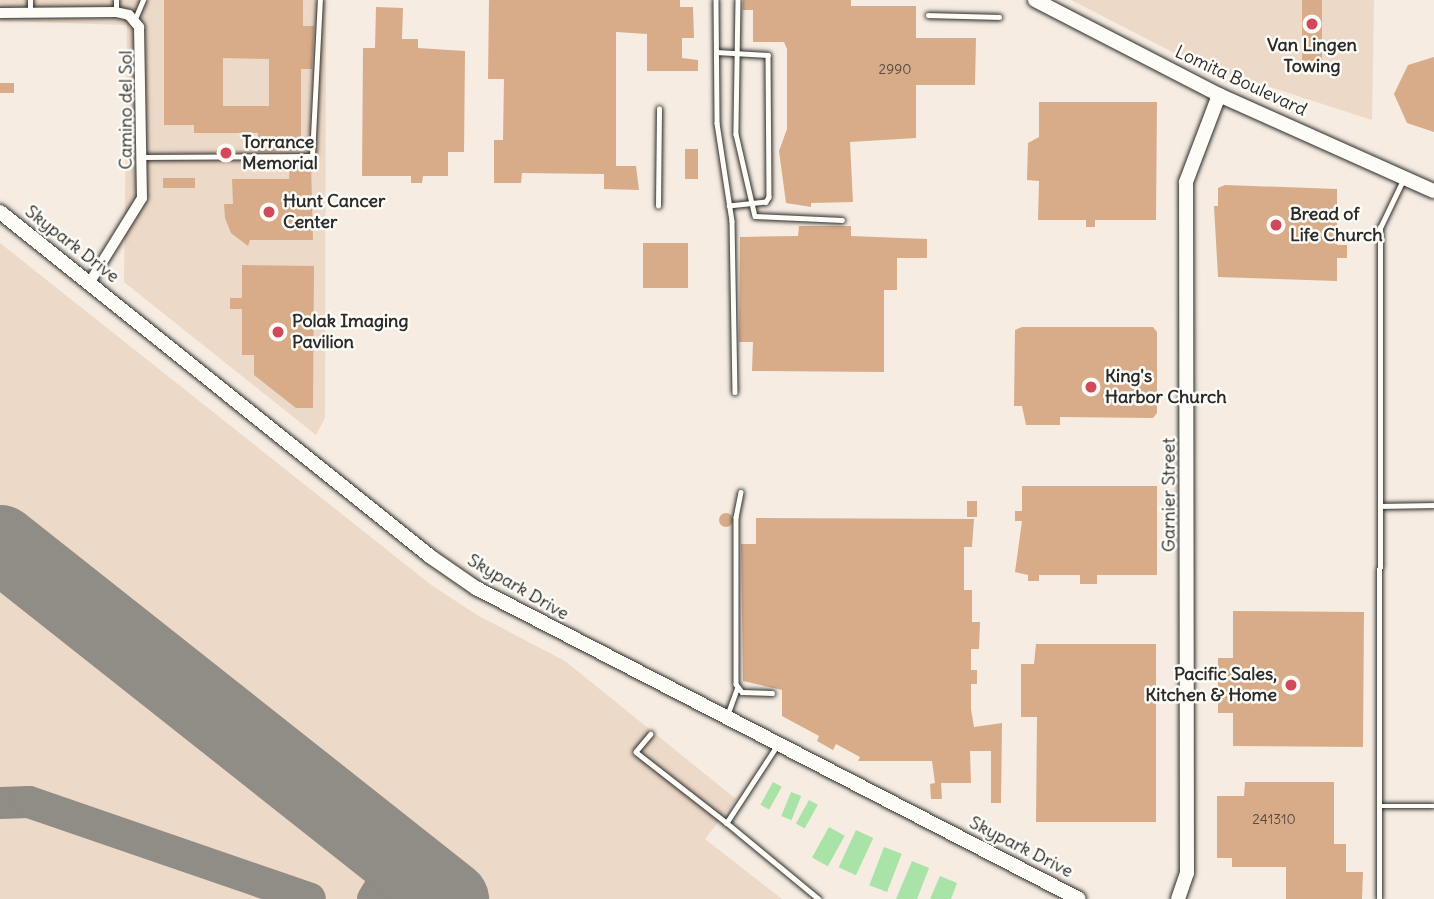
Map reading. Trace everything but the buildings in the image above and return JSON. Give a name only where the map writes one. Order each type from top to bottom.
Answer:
[{"type":"main road","name":"Lomita Boulevard","points":[[1035,0],[1219,95],[1434,191]]},
{"type":"main road","name":"Garnier Street","points":[[1178,899],[1187,873],[1186,181],[1219,95]]},
{"type":"main road","name":"Skypark Drive","points":[[0,212],[454,573],[522,614],[1079,899]]},
{"type":"street","points":[[0,13],[116,12],[135,19]]},
{"type":"street","name":"Camino del Sol","points":[[90,282],[142,198],[141,36],[135,19]]},
{"type":"lane","points":[[30,0],[30,13]]},
{"type":"lane","points":[[116,0],[116,12]]},
{"type":"lane","points":[[135,19],[143,0]]},
{"type":"lane","points":[[141,157],[312,156],[320,0]]},
{"type":"lane","points":[[716,0],[717,123],[729,206],[735,392]]},
{"type":"lane","points":[[738,0],[736,134],[749,204],[755,216],[764,219],[842,220]]},
{"type":"lane","points":[[928,15],[999,17]]},
{"type":"lane","points":[[716,52],[768,55],[769,197],[749,204],[729,206]]},
{"type":"lane","points":[[658,206],[659,109]]},
{"type":"lane","points":[[1379,899],[1380,228],[1405,176]]},
{"type":"lane","points":[[726,717],[737,688],[736,517],[741,492]]},
{"type":"lane","points":[[1380,506],[1434,505]]},
{"type":"lane","points":[[737,688],[772,693]]},
{"type":"lane","points":[[651,734],[636,752],[819,899]]},
{"type":"lane","points":[[727,823],[779,744]]},
{"type":"lane","points":[[1380,806],[1434,806]]},
{"type":"shaded area","name":"Torrance Memorial","points":[[0,0],[326,0],[325,418],[316,435],[124,282],[127,25],[0,21]]},
{"type":"shaded area","points":[[1071,0],[1374,0],[1372,120],[1190,61]]},
{"type":"shaded area","points":[[0,243],[430,584],[477,615],[565,661],[736,799],[705,839],[782,899],[0,899]]},
{"type":"green space","points":[[773,782],[782,787],[769,810],[760,805]]},
{"type":"green space","points":[[791,792],[801,796],[791,820],[781,816]]},
{"type":"green space","points":[[809,800],[818,805],[805,828],[796,824]]},
{"type":"green space","points":[[829,827],[845,836],[828,866],[812,858]]},
{"type":"green space","points":[[856,830],[873,838],[856,875],[839,867]]},
{"type":"green space","points":[[884,847],[902,854],[887,892],[869,885]]},
{"type":"green space","points":[[912,861],[929,868],[917,899],[896,899]]},
{"type":"green space","points":[[940,876],[957,883],[951,899],[930,899]]},
{"type":"taxiway","points":[[0,803],[29,802],[310,899]]},
{"type":"taxiway","points":[[373,899],[385,879],[378,842]]},
{"type":"runway","points":[[0,543],[450,899]]},
{"type":"place","name":"Van Lingen Towing","points":[[1312,24]]},
{"type":"place","name":"Torrance Memorial","points":[[226,153]]},
{"type":"place","name":"Hunt Cancer Center","points":[[269,212]]},
{"type":"place","name":"Bread of Life Church","points":[[1276,225]]},
{"type":"place","name":"Polak Imaging Pavilion","points":[[278,332]]},
{"type":"place","name":"King's Harbor Church","points":[[1091,387]]},
{"type":"place","name":"Pacific Sales, Kitchen & Home","points":[[1291,685]]}]
